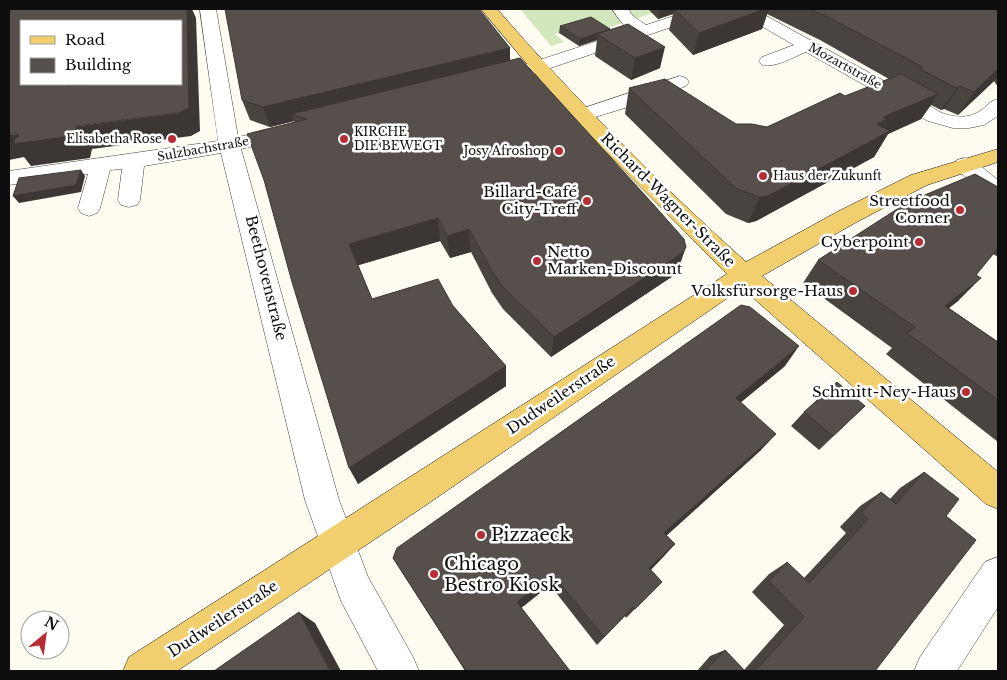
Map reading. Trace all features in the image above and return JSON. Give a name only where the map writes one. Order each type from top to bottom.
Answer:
[{"type":"main road","name":"Richard-Wagner-Straße","points":[[489,9],[582,115],[673,208],[744,275],[998,492]]},
{"type":"main road","name":"Dudweilerstraße","points":[[143,671],[662,327],[744,275],[888,195],[930,176],[998,155]]},
{"type":"street","name":"Beethovenstraße","points":[[208,9],[226,131],[322,500],[354,588],[399,671]]},
{"type":"street","points":[[620,9],[627,19],[644,31]]},
{"type":"street","points":[[493,80],[538,67],[710,9]]},
{"type":"street","name":"Mozartstraße","points":[[743,9],[935,117],[968,124],[978,121],[998,105]]},
{"type":"street","points":[[768,61],[808,45]]},
{"type":"street","points":[[582,115],[641,97],[680,82]]},
{"type":"street","name":"Sulzbachstraße","points":[[9,178],[230,146],[300,129]]},
{"type":"street","points":[[117,163],[109,204],[117,163]]},
{"type":"street","points":[[965,165],[998,190]]},
{"type":"street","points":[[934,671],[998,575]]},
{"type":"green space","points":[[520,9],[648,9],[653,13],[586,35],[590,23],[555,34],[564,42],[551,46]]},
{"type":"building","points":[[9,9],[187,9],[189,108],[179,113],[76,126],[74,136],[13,144],[15,138],[18,137],[18,133],[9,135]]},
{"type":"building","points":[[225,9],[479,9],[510,48],[263,107],[242,100]]},
{"type":"building","points":[[674,9],[765,9],[699,33]]},
{"type":"building","points":[[810,9],[998,9],[998,69],[974,92],[960,86],[957,88],[920,69],[923,67]]},
{"type":"building","points":[[591,17],[610,29],[580,39],[560,26]]},
{"type":"building","points":[[628,24],[665,47],[635,58],[597,34]]},
{"type":"building","points":[[520,58],[684,239],[686,247],[681,254],[554,337],[503,287],[469,229],[447,236],[438,218],[349,244],[372,299],[438,279],[453,306],[506,366],[349,468],[292,282],[264,180],[247,134],[307,119],[291,114]]},
{"type":"building","points":[[901,74],[938,94],[883,117],[887,119],[877,124],[890,131],[768,196],[760,197],[737,189],[629,88],[665,79],[736,124],[752,124],[767,127],[840,93],[845,96]]},
{"type":"building","points":[[81,170],[76,185],[13,196],[19,178]]},
{"type":"building","points":[[975,174],[998,187],[998,248],[976,275],[981,278],[945,306],[998,342],[998,400],[907,333],[915,327],[818,260],[908,202]]},
{"type":"building","points":[[741,305],[750,307],[799,346],[736,398],[776,434],[664,533],[675,544],[649,568],[662,582],[635,609],[633,607],[604,637],[553,575],[517,602],[570,671],[466,671],[393,558],[397,548]]},
{"type":"building","points":[[837,382],[865,406],[833,436],[804,412]]},
{"type":"building","points":[[924,472],[959,499],[946,516],[976,540],[875,671],[755,671],[804,617],[769,581],[787,562],[809,583],[868,519],[861,513],[881,492],[896,504]]},
{"type":"building","points":[[299,612],[330,671],[214,671]]},
{"type":"building","points":[[725,650],[745,671],[705,671]]},
{"type":"place","name":"Elisabetha Rose","points":[[172,139]]},
{"type":"place","name":"KIRCHE DIE BEWEGT","points":[[344,139]]},
{"type":"place","name":"Josy Afroshop","points":[[559,151]]},
{"type":"place","name":"Haus der Zukunft","points":[[763,176]]},
{"type":"place","name":"Billard-Café City-Treff","points":[[587,201]]},
{"type":"place","name":"Streetfood Corner","points":[[960,210]]},
{"type":"place","name":"Cyberpoint","points":[[919,242]]},
{"type":"place","name":"Netto Marken-Discount","points":[[537,261]]},
{"type":"place","name":"Volksfürsorge-Haus","points":[[853,291]]},
{"type":"place","name":"Schmitt-Ney-Haus","points":[[966,392]]},
{"type":"place","name":"Pizzaeck","points":[[481,535]]},
{"type":"place","name":"Chicago Bestro Kiosk","points":[[434,574]]}]
